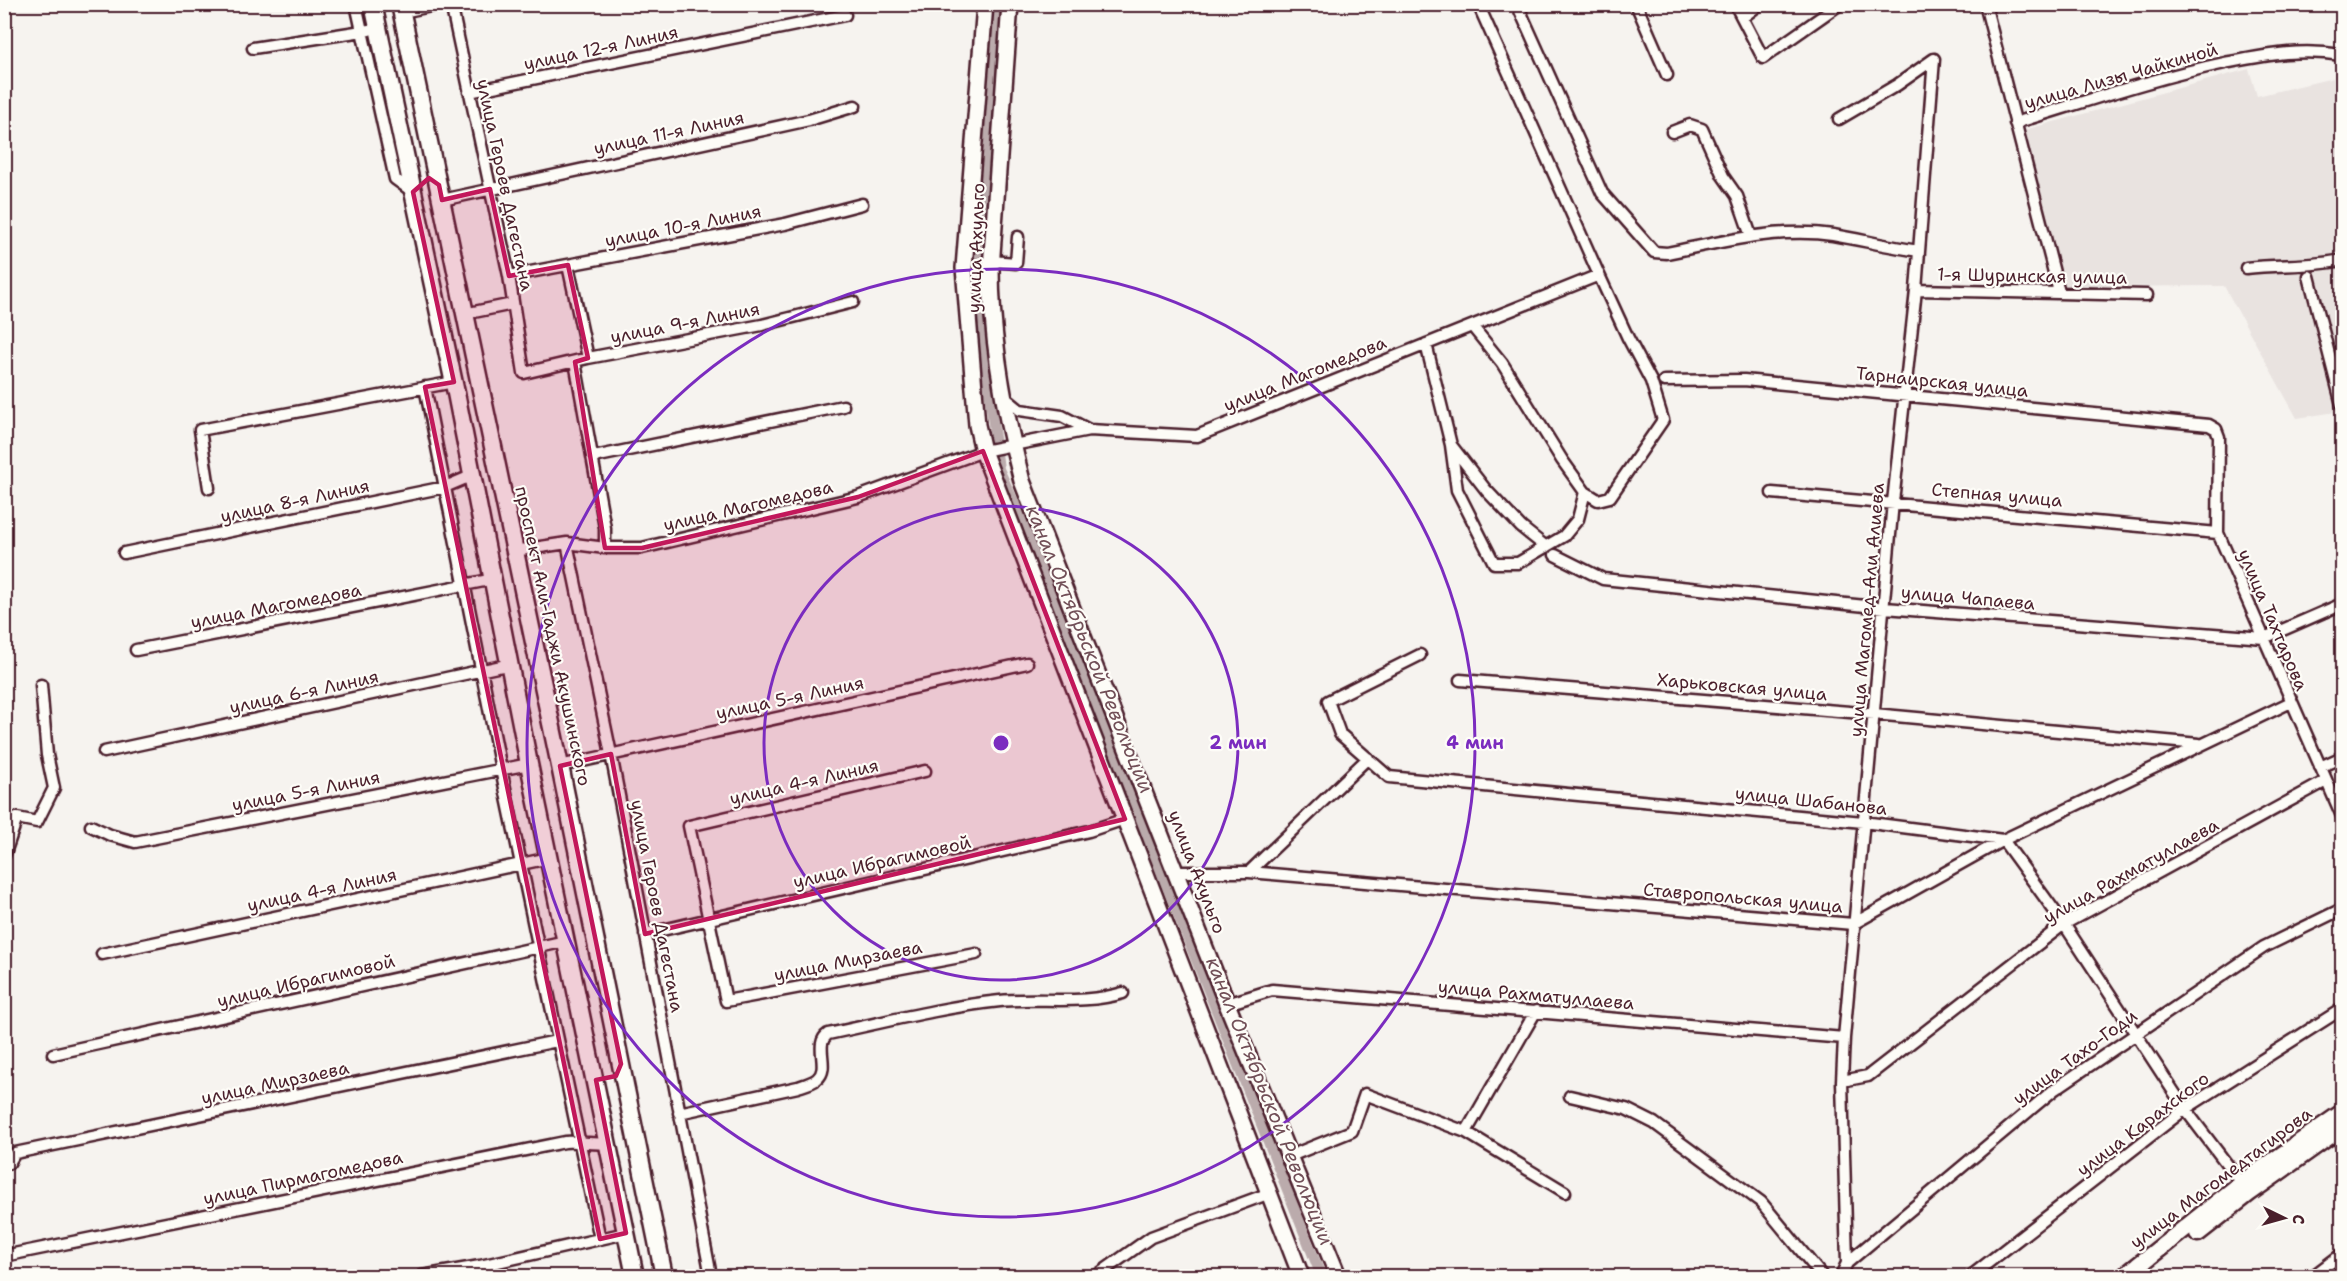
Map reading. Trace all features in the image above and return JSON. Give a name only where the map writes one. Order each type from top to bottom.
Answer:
[{"type":"main road","points":[[373,4],[370,30],[413,192],[635,1276]]},
{"type":"main road","points":[[985,4],[964,268],[977,425],[983,451],[1300,1276]]},
{"type":"main road","name":"улица Ахульго","points":[[1010,4],[992,261],[993,321],[1010,446],[1227,1004],[1338,1276]]},
{"type":"main road","name":"проспект Али-Гаджи Акушинского","points":[[401,8],[664,1276]]},
{"type":"main road","points":[[413,192],[422,180],[429,178],[440,193]]},
{"type":"main road","points":[[594,1070],[608,1078],[616,1076],[621,1064]]},
{"type":"main road","name":"улица Магомедтагирова","points":[[2125,1276],[2245,1188],[2338,1128]]},
{"type":"main road","name":"улица Магомедтагирова","points":[[2143,1276],[2245,1188]]},
{"type":"street","points":[[253,48],[370,30],[356,4]]},
{"type":"street","points":[[401,8],[441,4]]},
{"type":"street","name":"улица Героев Дагестана","points":[[451,4],[509,276],[524,374]]},
{"type":"street","points":[[1472,326],[1502,363],[1562,460],[1585,492],[1598,500],[1610,497],[1663,420],[1651,381],[1628,338],[1478,4]]},
{"type":"street","name":"1-я Шуринская улица","points":[[1517,4],[1602,193],[1654,252],[1667,252],[1751,236],[1831,235],[1919,251]]},
{"type":"street","points":[[1636,4],[1667,75]]},
{"type":"street","points":[[1735,4],[1764,58],[1840,4]]},
{"type":"street","points":[[1743,17],[1760,4]]},
{"type":"street","points":[[1985,4],[2060,292]]},
{"type":"street","name":"улица 12-я Линия","points":[[469,92],[845,15]]},
{"type":"street","name":"улица Лизы Чайкиной","points":[[2015,123],[2188,71],[2284,52],[2317,51],[2343,55]]},
{"type":"street","name":"улица Магомед-Али Алиева","points":[[1839,119],[1897,86],[1934,58],[1916,290],[1893,502],[1844,1038],[1842,1081],[1847,1263],[1841,1276]]},
{"type":"street","name":"улица 11-я Линия","points":[[440,193],[490,189],[809,120],[855,106]]},
{"type":"street","points":[[1672,132],[1690,124],[1702,129],[1723,176],[1737,196],[1751,236]]},
{"type":"street","name":"улица 10-я Линия","points":[[509,276],[785,224],[862,204]]},
{"type":"street","points":[[992,261],[1016,263],[1018,237]]},
{"type":"street","points":[[2246,268],[2281,264],[2318,265],[2343,260]]},
{"type":"street","points":[[568,265],[588,358]]},
{"type":"street","name":"улица Магомедова","points":[[514,551],[567,543],[605,549],[642,548],[858,497],[983,451],[1089,430],[1197,436],[1599,274]]},
{"type":"street","points":[[2309,276],[2343,405]]},
{"type":"street","name":"1-я Шуринская улица","points":[[1916,290],[2147,295]]},
{"type":"street","name":"улица 9-я Линия","points":[[524,374],[588,358],[762,325],[853,302]]},
{"type":"street","points":[[464,314],[513,304]]},
{"type":"street","points":[[1426,344],[1451,445],[1458,490],[1494,563],[1518,563],[1564,536],[1578,519],[1585,492]]},
{"type":"street","points":[[575,362],[594,457],[605,528],[605,549]]},
{"type":"street","name":"Тарнаирская улица","points":[[1664,381],[1744,380],[2209,424],[2216,429]]},
{"type":"street","points":[[209,488],[201,430],[453,382]]},
{"type":"street","points":[[425,387],[463,585],[600,1239]]},
{"type":"street","points":[[1003,396],[1020,410],[1062,416],[1089,430]]},
{"type":"street","points":[[594,457],[843,406]]},
{"type":"street","name":"улица Тахтарова","points":[[2216,429],[2219,437],[2218,533],[2290,702],[2343,816]]},
{"type":"street","points":[[1451,445],[1486,490],[1521,527],[1546,547]]},
{"type":"street","name":"улица 8-я Линия","points":[[124,553],[445,487],[471,476]]},
{"type":"street","name":"Степная улица","points":[[1772,493],[1893,502],[2218,533]]},
{"type":"street","name":"улица Героев Дагестана","points":[[567,543],[611,754],[711,1276]]},
{"type":"street","name":"улица Чапаева","points":[[1555,555],[1603,579],[1885,608],[2264,638],[2343,604]]},
{"type":"street","name":"улица Магомедова","points":[[136,650],[494,579]]},
{"type":"street","name":"улица Шабанова","points":[[1420,655],[1328,701],[1340,734],[1389,777],[1863,822],[2003,840]]},
{"type":"street","name":"улица 5-я Линия","points":[[560,766],[1027,663]]},
{"type":"street","name":"улица 6-я Линия","points":[[104,752],[511,664]]},
{"type":"street","name":"Харьковская улица","points":[[1460,680],[1875,714],[2199,744]]},
{"type":"street","points":[[4,856],[17,818],[37,822],[54,788],[47,755],[41,685]]},
{"type":"street","name":"Ставропольская улица","points":[[1177,873],[1249,873],[1853,924],[2003,840],[2290,702]]},
{"type":"street","points":[[2320,767],[2343,757]]},
{"type":"street","points":[[1249,873],[1368,758]]},
{"type":"street","name":"улица 5-я Линия","points":[[91,826],[110,835],[135,842],[529,764]]},
{"type":"street","name":"улица 4-я Линия","points":[[709,920],[689,826],[925,771]]},
{"type":"street","name":"улица Рахматуллаева","points":[[1842,1081],[1868,1076],[2064,924],[2326,782]]},
{"type":"street","name":"улица Ибрагимовой","points":[[645,934],[1079,833],[1125,819]]},
{"type":"street","points":[[2003,840],[2064,924],[2185,1109],[2245,1188]]},
{"type":"street","name":"улица 4-я Линия","points":[[102,954],[549,858]]},
{"type":"street","name":"улица Тахо-Годи","points":[[1847,1263],[2055,1089],[2264,947],[2343,909]]},
{"type":"street","name":"улица Мирзаева","points":[[709,920],[726,1001],[976,954]]},
{"type":"street","name":"улица Ибрагимовой","points":[[53,1054],[566,941]]},
{"type":"street","name":"улица Рахматуллаева","points":[[1227,1004],[1272,990],[1844,1038]]},
{"type":"street","points":[[679,1113],[798,1087],[815,1080],[822,1069],[822,1042],[828,1034],[966,1006],[1002,1001],[1056,1001],[1123,993]]},
{"type":"street","name":"улица Карахского","points":[[1971,1276],[2185,1109],[2343,1008]]},
{"type":"street","points":[[1466,1132],[1536,1011]]},
{"type":"street","name":"улица Мирзаева","points":[[4,1164],[9,1163],[15,1153],[557,1041]]},
{"type":"street","points":[[1290,1156],[1352,1131],[1365,1094],[1466,1132],[1565,1192]]},
{"type":"street","points":[[1570,1096],[1626,1109],[1654,1123],[1761,1202],[1821,1276]]},
{"type":"street","name":"улица Пирмагомедова","points":[[4,1256],[565,1142],[589,1145],[608,1143]]},
{"type":"street","points":[[1096,1276],[1151,1237],[1270,1193]]},
{"type":"street","points":[[422,1276],[480,1266],[626,1233]]},
{"type":"street","points":[[2313,1276],[2343,1254]]},
{"type":"highlighted area","points":[[429,178],[439,185],[442,200],[490,189],[509,276],[568,265],[588,358],[575,362],[605,548],[642,548],[858,497],[983,451],[1125,819],[645,934],[611,754],[560,766],[621,1064],[616,1076],[596,1080],[626,1233],[600,1239],[425,387],[454,382],[413,192]]},
{"type":"shaded area","points":[[2249,69],[2257,96],[2342,76],[2342,411],[2297,418],[2224,286],[2065,287],[2024,130]]},
{"type":"waterway","name":"канал Октябрьской Революции","points":[[998,4],[975,285],[999,469],[1023,522],[1321,1276]]}]
